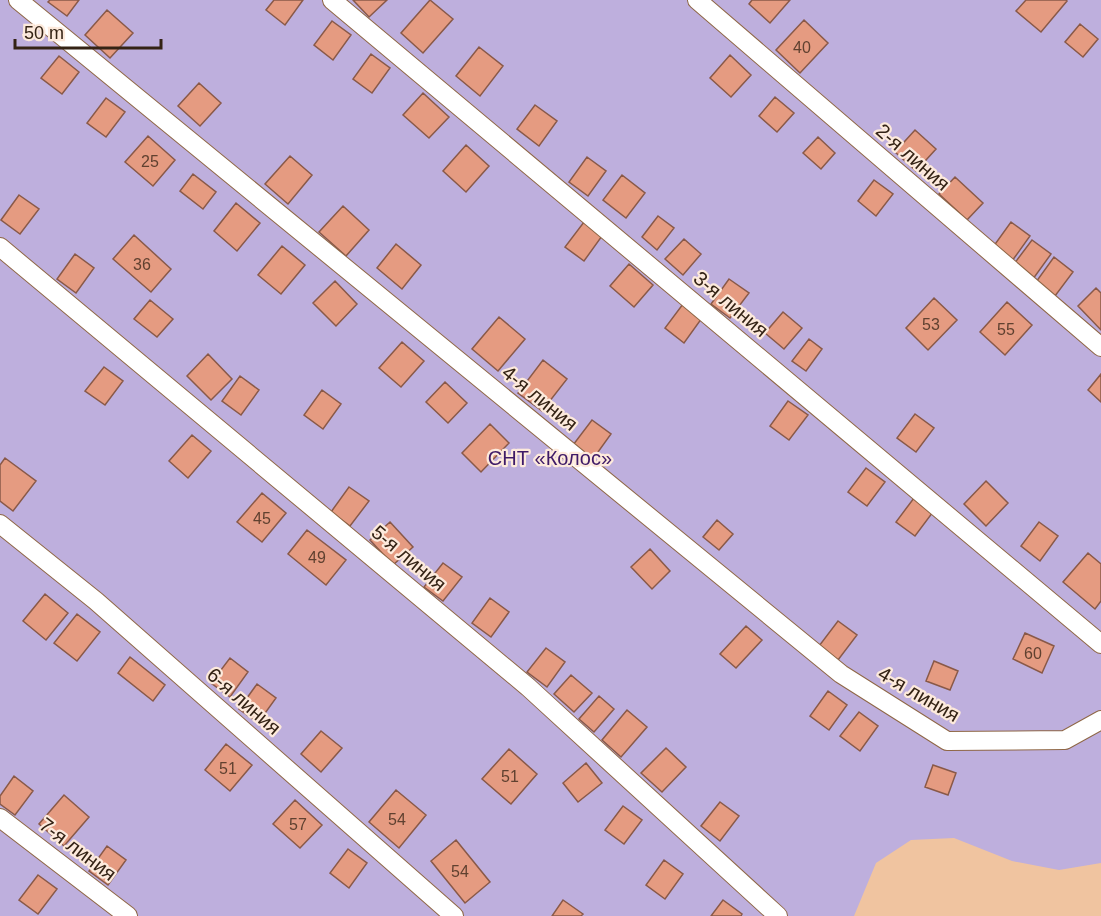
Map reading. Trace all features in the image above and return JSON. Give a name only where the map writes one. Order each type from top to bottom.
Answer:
[{"type":"street","name":"4-я линия","points":[[18,0],[841,675],[947,741],[1065,740],[1101,720]]},
{"type":"street","name":"3-я линия","points":[[332,0],[1101,645]]},
{"type":"street","name":"2-я линия","points":[[697,0],[1101,347]]},
{"type":"street","name":"5-я линия","points":[[0,247],[528,687],[778,916]]},
{"type":"street","name":"6-я линия","points":[[0,524],[96,601],[454,916]]},
{"type":"street","name":"7-я линия","points":[[0,818],[128,916]]},
{"type":"green space","name":"СНТ «Колос»","points":[[0,0],[1101,0],[1101,863],[1059,870],[1012,861],[954,838],[911,840],[876,863],[854,916],[0,916]]},
{"type":"building","points":[[50,0],[79,0],[67,16],[48,2]]},
{"type":"building","points":[[274,0],[303,0],[285,25],[266,10]]},
{"type":"building","points":[[353,0],[387,0],[369,17]]},
{"type":"building","points":[[430,0],[453,19],[423,53],[401,33]]},
{"type":"building","points":[[752,0],[790,0],[770,23],[749,4]]},
{"type":"building","points":[[1026,0],[1067,1],[1041,32],[1016,11]]},
{"type":"building","points":[[107,10],[133,33],[110,58],[85,35]]},
{"type":"building","points":[[804,20],[828,43],[800,73],[776,50]]},
{"type":"building","points":[[332,21],[351,35],[333,60],[314,45]]},
{"type":"building","points":[[1080,24],[1098,39],[1083,57],[1065,42]]},
{"type":"building","points":[[479,47],[503,66],[480,96],[456,76]]},
{"type":"building","points":[[371,54],[390,68],[372,93],[353,79]]},
{"type":"building","points":[[730,55],[751,75],[731,97],[710,78]]},
{"type":"building","points":[[59,56],[79,72],[62,94],[41,78]]},
{"type":"building","points":[[199,83],[221,103],[200,126],[178,106]]},
{"type":"building","points":[[423,93],[449,117],[429,138],[403,115]]},
{"type":"building","points":[[775,97],[794,113],[777,132],[759,116]]},
{"type":"building","points":[[106,98],[125,112],[106,137],[87,123]]},
{"type":"building","points":[[535,105],[557,121],[539,146],[517,129]]},
{"type":"building","points":[[915,130],[936,149],[916,171],[895,152]]},
{"type":"building","points":[[148,136],[175,160],[153,186],[125,162]]},
{"type":"building","points":[[818,137],[835,153],[821,169],[803,153]]},
{"type":"building","points":[[466,145],[489,166],[466,192],[443,171]]},
{"type":"building","points":[[290,156],[312,175],[288,204],[265,184]]},
{"type":"building","points":[[587,157],[606,171],[588,196],[569,182]]},
{"type":"building","points":[[193,174],[216,192],[203,209],[180,191]]},
{"type":"building","points":[[622,175],[645,193],[626,218],[603,200]]},
{"type":"building","points":[[955,177],[983,203],[967,220],[939,194]]},
{"type":"building","points":[[874,180],[893,194],[876,216],[858,201]]},
{"type":"building","points":[[19,195],[39,209],[20,234],[1,220]]},
{"type":"building","points":[[236,203],[260,223],[237,251],[214,231]]},
{"type":"building","points":[[343,206],[369,230],[346,256],[319,232]]},
{"type":"building","points":[[658,216],[674,228],[657,250],[642,237]]},
{"type":"building","points":[[584,222],[602,236],[584,261],[565,247]]},
{"type":"building","points":[[1011,222],[1030,236],[1012,261],[993,247]]},
{"type":"building","points":[[134,235],[171,269],[151,292],[113,259]]},
{"type":"building","points":[[684,239],[701,254],[683,275],[665,259]]},
{"type":"building","points":[[1032,240],[1051,254],[1033,279],[1014,264]]},
{"type":"building","points":[[396,244],[421,265],[402,289],[377,268]]},
{"type":"building","points":[[282,246],[305,265],[281,294],[258,275]]},
{"type":"building","points":[[75,254],[94,268],[76,293],[57,279]]},
{"type":"building","points":[[1054,257],[1073,272],[1055,296],[1036,282]]},
{"type":"building","points":[[629,264],[653,285],[634,307],[610,286]]},
{"type":"building","points":[[729,279],[749,293],[730,318],[711,304]]},
{"type":"building","points":[[335,281],[357,304],[336,326],[313,303]]},
{"type":"building","points":[[1096,288],[1101,293],[1101,330],[1078,306]]},
{"type":"building","points":[[934,298],[957,320],[928,350],[906,328]]},
{"type":"building","points":[[150,300],[173,319],[157,337],[134,319]]},
{"type":"building","points":[[1007,302],[1032,325],[1005,355],[980,332]]},
{"type":"building","points":[[683,304],[702,318],[684,343],[665,328]]},
{"type":"building","points":[[783,312],[802,328],[784,349],[765,333]]},
{"type":"building","points":[[499,317],[525,339],[498,371],[472,349]]},
{"type":"building","points":[[809,339],[822,349],[806,371],[792,361]]},
{"type":"building","points":[[402,342],[424,361],[401,387],[379,368]]},
{"type":"building","points":[[208,354],[232,379],[211,400],[187,376]]},
{"type":"building","points":[[543,360],[567,379],[542,411],[518,393]]},
{"type":"building","points":[[104,367],[123,381],[105,405],[85,391]]},
{"type":"building","points":[[1101,374],[1101,402],[1088,390]]},
{"type":"building","points":[[240,376],[259,390],[241,415],[222,401]]},
{"type":"building","points":[[445,382],[467,403],[448,423],[426,402]]},
{"type":"building","points":[[322,390],[341,404],[323,429],[304,415]]},
{"type":"building","points":[[788,401],[808,415],[789,440],[770,426]]},
{"type":"building","points":[[915,414],[934,428],[916,452],[897,438]]},
{"type":"building","points":[[592,420],[611,434],[593,459],[573,445]]},
{"type":"building","points":[[490,424],[509,443],[481,472],[462,453]]},
{"type":"building","points":[[192,435],[211,451],[188,478],[169,461]]},
{"type":"building","points":[[5,458],[36,481],[13,511],[0,501],[0,465]]},
{"type":"building","points":[[866,468],[885,482],[867,506],[848,492]]},
{"type":"building","points":[[986,481],[1008,503],[986,526],[964,504]]},
{"type":"building","points":[[349,487],[369,501],[350,526],[331,512]]},
{"type":"building","points":[[262,493],[286,513],[262,542],[237,522]]},
{"type":"building","points":[[914,498],[933,512],[915,536],[896,522]]},
{"type":"building","points":[[717,520],[733,534],[719,550],[703,537]]},
{"type":"building","points":[[390,522],[413,547],[393,565],[370,540]]},
{"type":"building","points":[[1039,522],[1058,536],[1040,561],[1021,546]]},
{"type":"building","points":[[307,530],[346,560],[326,585],[288,554]]},
{"type":"building","points":[[650,549],[670,571],[652,589],[631,567]]},
{"type":"building","points":[[1088,553],[1101,564],[1101,601],[1095,609],[1063,582]]},
{"type":"building","points":[[443,563],[462,577],[443,601],[424,587]]},
{"type":"building","points":[[45,594],[68,613],[46,640],[23,621]]},
{"type":"building","points":[[490,598],[509,612],[491,637],[472,623]]},
{"type":"building","points":[[77,614],[100,632],[77,661],[54,643]]},
{"type":"building","points":[[838,621],[857,635],[838,660],[819,646]]},
{"type":"building","points":[[746,626],[762,640],[736,668],[720,654]]},
{"type":"building","points":[[1025,633],[1054,646],[1042,673],[1013,659]]},
{"type":"building","points":[[546,648],[565,662],[547,687],[527,672]]},
{"type":"building","points":[[130,657],[165,685],[153,701],[118,673]]},
{"type":"building","points":[[230,658],[248,672],[230,697],[211,683]]},
{"type":"building","points":[[934,661],[958,671],[950,690],[926,681]]},
{"type":"building","points":[[571,675],[592,693],[574,712],[554,694]]},
{"type":"building","points":[[257,684],[276,698],[258,723],[239,709]]},
{"type":"building","points":[[828,691],[847,705],[829,730],[810,716]]},
{"type":"building","points":[[599,696],[614,709],[594,732],[579,719]]},
{"type":"building","points":[[627,710],[647,727],[621,757],[602,740]]},
{"type":"building","points":[[859,712],[878,726],[860,751],[840,736]]},
{"type":"building","points":[[321,731],[342,748],[321,772],[301,754]]},
{"type":"building","points":[[226,744],[252,765],[230,791],[205,770]]},
{"type":"building","points":[[666,748],[686,767],[662,792],[641,773]]},
{"type":"building","points":[[509,749],[537,774],[511,804],[482,779]]},
{"type":"building","points":[[586,763],[602,783],[578,802],[563,783]]},
{"type":"building","points":[[933,765],[956,773],[948,795],[925,787]]},
{"type":"building","points":[[14,776],[33,791],[15,815],[0,804],[0,796]]},
{"type":"building","points":[[396,790],[426,815],[399,848],[369,822]]},
{"type":"building","points":[[64,795],[89,817],[64,846],[39,824]]},
{"type":"building","points":[[295,800],[322,825],[300,848],[273,824]]},
{"type":"building","points":[[720,802],[739,816],[720,841],[701,826]]},
{"type":"building","points":[[623,806],[642,820],[624,844],[605,830]]},
{"type":"building","points":[[456,840],[490,882],[465,903],[431,861]]},
{"type":"building","points":[[107,846],[126,860],[108,885],[89,871]]},
{"type":"building","points":[[348,849],[367,863],[349,888],[330,873]]},
{"type":"building","points":[[664,860],[683,874],[665,899],[646,885]]},
{"type":"building","points":[[38,875],[57,889],[38,914],[19,900]]},
{"type":"building","points":[[563,900],[583,914],[581,916],[552,916]]},
{"type":"building","points":[[723,900],[742,914],[741,916],[711,916]]}]
